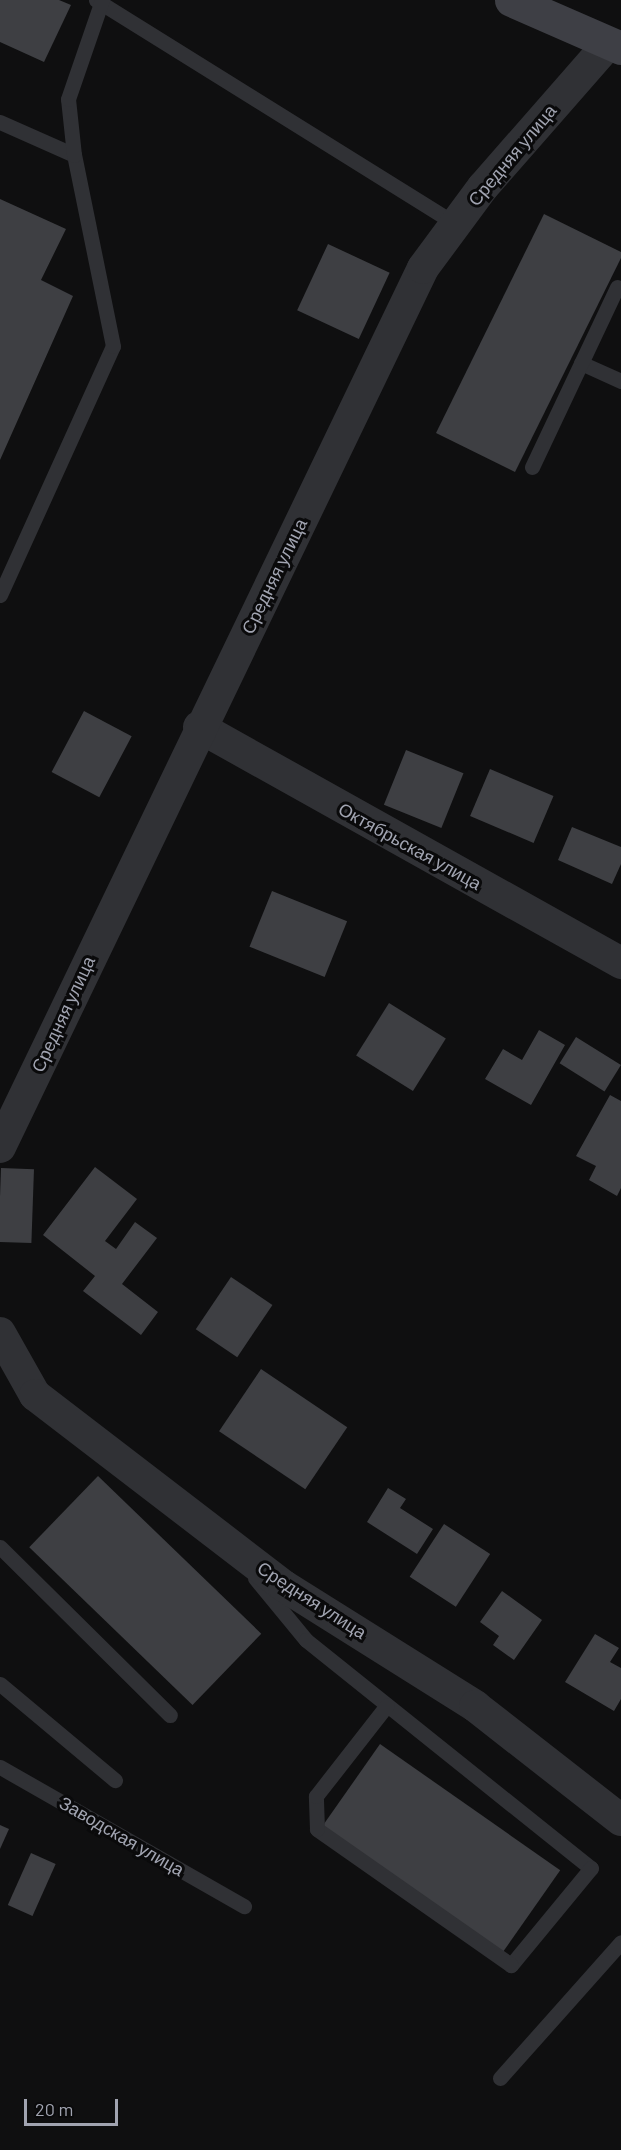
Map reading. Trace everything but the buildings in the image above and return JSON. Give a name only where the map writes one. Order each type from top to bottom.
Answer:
[{"type":"street","points":[[511,0],[557,10],[615,46]]},
{"type":"street","name":"Средняя улица","points":[[0,1148],[199,728],[423,268],[483,187],[615,46]]},
{"type":"street","name":"Октябрьская улица","points":[[199,728],[621,963]]},
{"type":"street","name":"Средняя улица","points":[[0,1333],[35,1395],[284,1586],[475,1706],[621,1820]]},
{"type":"lane","points":[[0,595],[113,346],[74,155],[68,99],[99,1],[456,224]]},
{"type":"lane","points":[[0,122],[74,155]]},
{"type":"lane","points":[[532,467],[617,287]]},
{"type":"lane","points":[[581,363],[621,381]]},
{"type":"lane","points":[[225,1541],[306,1640],[591,1868],[512,1965],[317,1829],[316,1796],[387,1705]]},
{"type":"lane","points":[[0,1547],[170,1714]]},
{"type":"lane","points":[[0,1684],[115,1780]]},
{"type":"lane","name":"Заводская улица","points":[[0,1767],[244,1906]]},
{"type":"lane","points":[[500,2078],[621,1942]]}]
